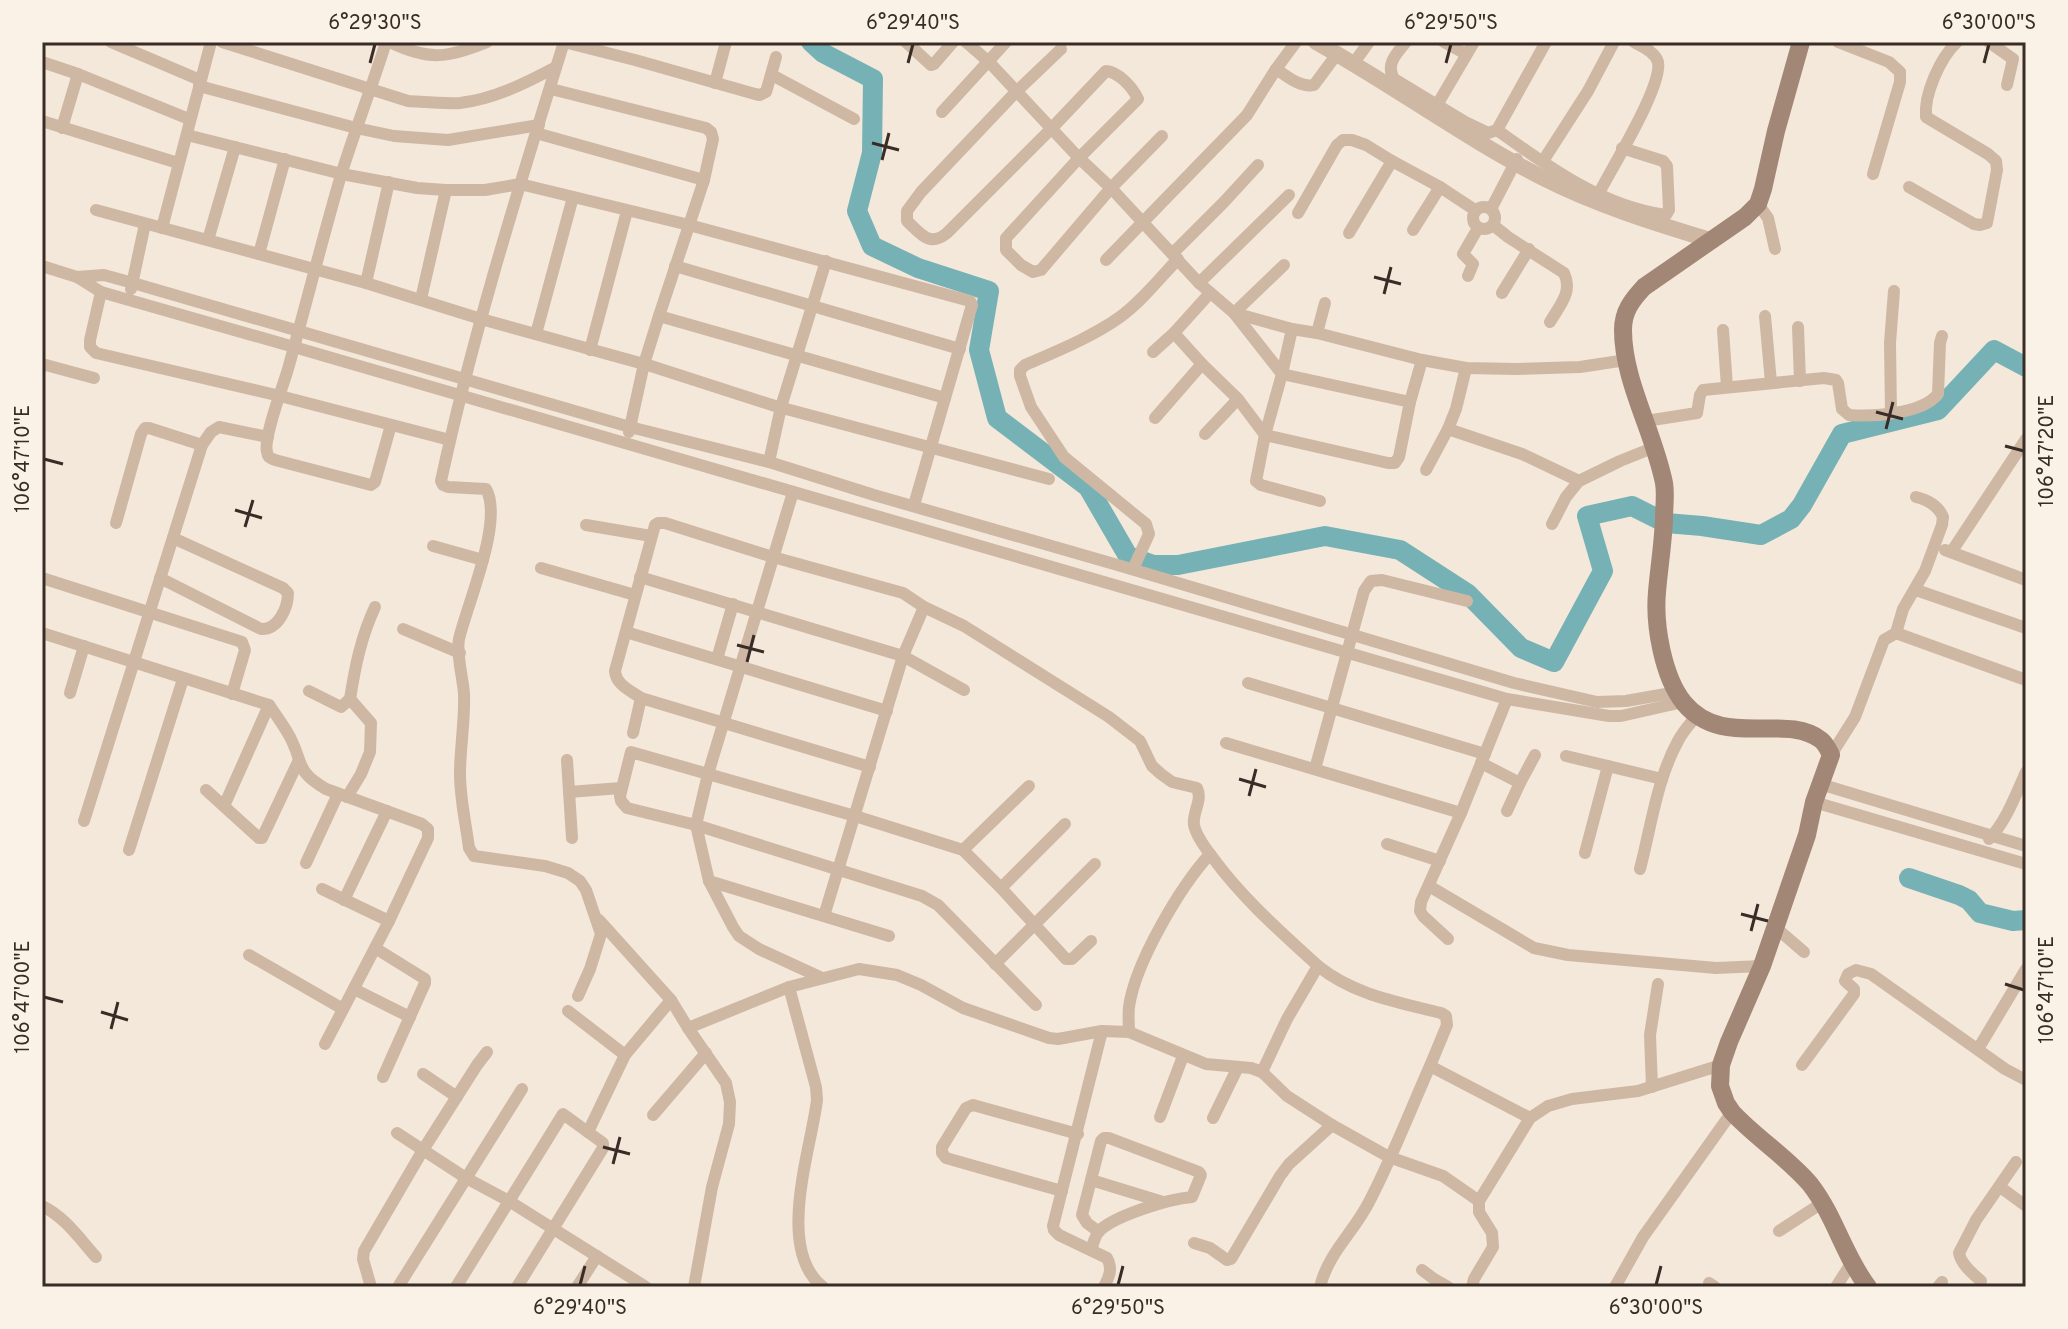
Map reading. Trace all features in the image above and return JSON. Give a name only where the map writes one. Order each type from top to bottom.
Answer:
[{"type":"main road","points":[[1801,42],[1758,204],[1745,217],[1644,287],[1631,301],[1623,325],[1626,360],[1665,486],[1664,533],[1656,595],[1659,636],[1667,670],[1686,703],[1719,725],[1746,730],[1787,729],[1812,734],[1824,742],[1831,755],[1761,970],[1721,1065],[1720,1086],[1732,1112],[1809,1183],[1868,1287]]},
{"type":"street","points":[[111,42],[200,83],[356,128],[394,136],[448,140],[537,129],[704,180]]},
{"type":"street","points":[[162,228],[211,42]]},
{"type":"street","points":[[222,42],[408,101],[462,103],[510,90],[556,67]]},
{"type":"street","points":[[391,425],[375,482],[371,485],[271,459],[267,453],[268,437],[313,269],[356,128],[388,42],[409,51],[440,56],[459,53],[487,42]]},
{"type":"street","points":[[578,996],[601,934],[580,881],[568,873],[545,866],[474,856],[469,848],[460,776],[464,708],[459,642],[483,560],[490,499],[483,488],[448,487],[441,481],[481,319],[564,42],[760,95],[766,92],[776,57]]},
{"type":"street","points":[[715,83],[726,42]]},
{"type":"street","points":[[906,42],[931,65],[953,42]]},
{"type":"street","points":[[966,42],[1111,188],[1199,283],[1234,313],[1282,374],[1410,402]]},
{"type":"street","points":[[942,112],[1006,42]]},
{"type":"street","points":[[1106,260],[1247,115],[1296,42]]},
{"type":"street","points":[[1316,42],[1519,155],[1557,184],[1609,207],[1710,240]]},
{"type":"street","points":[[1353,64],[1369,42]]},
{"type":"street","points":[[1406,42],[1392,59],[1394,79],[1488,133],[1497,130],[1546,42]]},
{"type":"street","points":[[1444,42],[1466,54]]},
{"type":"street","points":[[1437,105],[1474,42]]},
{"type":"street","points":[[1543,161],[1588,91],[1614,42]]},
{"type":"street","points":[[1598,195],[1656,80],[1657,58],[1634,42]]},
{"type":"street","points":[[1838,42],[1889,62],[1900,72],[1900,82],[1873,174]]},
{"type":"street","points":[[1909,187],[1974,224],[1987,223],[1996,161],[1926,117],[1925,110],[1942,59],[1957,42]]},
{"type":"street","points":[[1989,42],[2013,59],[2007,85]]},
{"type":"street","points":[[1061,49],[1016,92],[921,192],[907,211],[907,221],[924,237],[939,240],[947,233],[1106,71],[1114,72],[1138,99],[1006,238],[1006,250],[1033,272],[1041,270],[1111,188],[1162,136]]},
{"type":"street","points":[[1276,69],[1307,87],[1314,85],[1337,54]]},
{"type":"street","points":[[42,62],[189,119]]},
{"type":"street","points":[[62,128],[78,74]]},
{"type":"street","points":[[772,75],[854,119]]},
{"type":"street","points":[[551,89],[706,128],[713,139],[704,180],[644,364],[626,443]]},
{"type":"street","points":[[42,121],[178,163]]},
{"type":"street","points":[[1497,130],[1519,155],[1543,161],[1598,195],[1663,216],[1668,213],[1667,166],[1663,161],[1622,148]]},
{"type":"street","points":[[187,135],[342,174],[417,188],[485,190],[520,184],[689,225],[970,301],[972,305],[960,349],[914,505]]},
{"type":"street","points":[[1298,213],[1337,145],[1343,140],[1366,145],[1475,210]]},
{"type":"street","points":[[208,240],[235,147]]},
{"type":"street","points":[[1491,209],[1519,155]]},
{"type":"street","points":[[259,254],[285,159]]},
{"type":"street","points":[[1349,233],[1392,161]]},
{"type":"street","points":[[1116,585],[1149,534],[1146,524],[1064,457],[1031,407],[1020,370],[1119,318],[1258,165]]},
{"type":"street","points":[[366,283],[389,182]]},
{"type":"street","points":[[1413,230],[1440,187]]},
{"type":"street","points":[[421,299],[446,190]]},
{"type":"street","points":[[1199,283],[1289,195]]},
{"type":"street","points":[[536,334],[573,197]]},
{"type":"street","points":[[1758,204],[1768,218],[1775,249]]},
{"type":"street","points":[[1483,207],[1491,209],[1495,216],[1489,229],[1478,228],[1473,221],[1475,210],[1483,207]]},
{"type":"street","points":[[96,210],[366,283],[781,407],[1049,479]]},
{"type":"street","points":[[590,350],[627,211]]},
{"type":"street","points":[[129,300],[145,224]]},
{"type":"street","points":[[1493,225],[1564,273],[1569,282],[1567,292],[1550,322]]},
{"type":"street","points":[[1468,276],[1473,264],[1463,254],[1478,228]]},
{"type":"street","points":[[1502,293],[1529,249]]},
{"type":"street","points":[[769,462],[781,407],[826,261]]},
{"type":"street","points":[[1234,313],[1284,265]]},
{"type":"street","points":[[42,266],[77,277],[101,292],[1507,699],[1609,716],[1686,703]]},
{"type":"street","points":[[675,266],[960,349]]},
{"type":"street","points":[[77,277],[104,275],[630,427],[769,462],[874,495],[1132,564],[1514,683],[1597,702],[1686,703]]},
{"type":"street","points":[[1891,413],[1890,343],[1894,291]]},
{"type":"street","points":[[101,292],[90,340],[90,347],[96,353],[450,440]]},
{"type":"street","points":[[1153,352],[1210,293]]},
{"type":"street","points":[[1317,333],[1325,303]]},
{"type":"street","points":[[1234,313],[1466,368],[1580,367],[1626,360]]},
{"type":"street","points":[[659,316],[945,398]]},
{"type":"street","points":[[1765,316],[1771,383]]},
{"type":"street","points":[[1798,327],[1800,381]]},
{"type":"street","points":[[1292,329],[1265,435],[1257,483],[1320,501]]},
{"type":"street","points":[[1723,330],[1727,387]]},
{"type":"street","points":[[1174,333],[1238,399],[1265,435],[1388,463],[1395,463],[1399,457],[1422,360]]},
{"type":"street","points":[[1646,421],[1697,413],[1701,392],[1824,378],[1836,380],[1842,409],[1849,415],[1891,413],[1920,406],[1937,397],[1939,391],[1942,336]]},
{"type":"street","points":[[42,364],[94,378]]},
{"type":"street","points":[[1155,418],[1202,364]]},
{"type":"street","points":[[1426,470],[1456,409],[1466,368]]},
{"type":"street","points":[[1205,434],[1238,399]]},
{"type":"street","points":[[84,821],[202,445],[219,427],[268,437]]},
{"type":"street","points":[[116,523],[145,428],[202,445]]},
{"type":"street","points":[[1448,429],[1522,454],[1579,481]]},
{"type":"street","points":[[1952,551],[2026,439]]},
{"type":"street","points":[[1552,524],[1566,497],[1579,481],[1655,447]]},
{"type":"street","points":[[793,492],[708,774],[696,825],[709,881],[739,936],[759,949],[822,978]]},
{"type":"street","points":[[870,514],[874,495]]},
{"type":"street","points":[[1831,755],[1855,717],[1884,640],[1896,633],[1903,609],[1916,590],[1935,547],[1942,525],[1942,513],[1931,502],[1916,497]]},
{"type":"street","points":[[870,767],[641,698],[619,682],[615,675],[655,525],[665,523],[773,557],[892,589],[964,626],[1109,717],[1140,741],[1152,766],[1172,782],[1197,788],[1200,793],[1194,826],[1210,854],[1253,907],[1318,966],[1359,991],[1446,1016],[1447,1025],[1430,1066],[1365,1210],[1328,1261],[1320,1287]]},
{"type":"street","points":[[586,525],[651,536]]},
{"type":"street","points":[[980,546],[986,526]]},
{"type":"street","points":[[160,578],[261,629],[275,626],[288,600],[288,593],[283,588],[173,538]]},
{"type":"street","points":[[433,546],[483,560]]},
{"type":"street","points":[[1935,547],[2026,580]]},
{"type":"street","points":[[541,568],[635,595]]},
{"type":"street","points":[[640,577],[903,656],[964,690]]},
{"type":"street","points":[[42,578],[242,642],[245,650],[232,694]]},
{"type":"street","points":[[1315,769],[1364,591],[1371,581],[1376,579],[1467,601]]},
{"type":"street","points":[[1916,590],[2026,628]]},
{"type":"street","points":[[717,659],[733,604]]},
{"type":"street","points":[[309,691],[341,707],[350,699],[355,665],[366,625],[375,607]]},
{"type":"street","points":[[824,916],[903,656],[924,607]]},
{"type":"street","points":[[403,629],[460,653]]},
{"type":"street","points":[[626,632],[887,711]]},
{"type":"street","points":[[42,633],[269,705],[291,738],[298,762],[313,780],[342,795],[426,826],[428,838],[325,1044]]},
{"type":"street","points":[[1896,633],[2026,680]]},
{"type":"street","points":[[70,693],[84,646]]},
{"type":"street","points":[[129,850],[183,679]]},
{"type":"street","points":[[1248,683],[1483,758],[1520,783]]},
{"type":"street","points":[[633,733],[641,698]]},
{"type":"street","points":[[306,863],[342,795],[361,774],[370,752],[371,723],[350,699]]},
{"type":"street","points":[[1448,939],[1423,916],[1421,902],[1507,699]]},
{"type":"street","points":[[1640,869],[1662,779],[1677,743],[1686,703]]},
{"type":"street","points":[[224,806],[269,705]]},
{"type":"street","points":[[1226,743],[1461,813]]},
{"type":"street","points":[[1036,1005],[931,900],[696,825],[627,808],[621,801],[621,788],[631,752],[963,850],[1066,959],[1072,959],[1091,941]]},
{"type":"street","points":[[1507,811],[1535,755]]},
{"type":"street","points":[[1566,756],[1662,779]]},
{"type":"street","points":[[567,760],[572,838]]},
{"type":"street","points":[[206,790],[262,838],[298,762]]},
{"type":"street","points":[[1585,853],[1608,766]]},
{"type":"street","points":[[1977,850],[1993,836],[2025,777]]},
{"type":"street","points":[[963,850],[1029,786]]},
{"type":"street","points":[[569,792],[621,788]]},
{"type":"street","points":[[1817,793],[2026,846]]},
{"type":"street","points":[[1817,793],[1977,850],[2026,864]]},
{"type":"street","points":[[344,900],[387,811]]},
{"type":"street","points":[[1001,888],[1065,824]]},
{"type":"street","points":[[1387,844],[1440,861]]},
{"type":"street","points":[[1129,1032],[1129,1006],[1146,957],[1185,884],[1210,854]]},
{"type":"street","points":[[995,964],[1095,864]]},
{"type":"street","points":[[709,881],[889,936]]},
{"type":"street","points":[[1429,886],[1534,948],[1568,955],[1761,970]]},
{"type":"street","points":[[322,889],[389,921]]},
{"type":"street","points":[[597,918],[671,1000],[726,1083],[730,1102],[729,1124],[712,1187],[694,1287]]},
{"type":"street","points":[[1775,927],[1804,952]]},
{"type":"street","points":[[375,948],[425,979],[383,1077]]},
{"type":"street","points":[[249,955],[343,1009]]},
{"type":"street","points":[[1262,1072],[1287,1019],[1318,966]]},
{"type":"street","points":[[688,1028],[789,987],[859,969],[875,970],[921,985],[963,1008],[1049,1038],[1102,1031],[1129,1032],[1206,1064],[1251,1068],[1262,1072],[1287,1096],[1332,1125],[1389,1157],[1443,1176],[1479,1201]]},
{"type":"street","points":[[1978,1049],[2026,969]]},
{"type":"street","points":[[1802,1065],[1854,994],[1854,989],[1845,981],[1848,974],[1856,970],[1871,974],[2005,1069],[2026,1080]]},
{"type":"street","points":[[1652,1087],[1650,1035],[1658,984]]},
{"type":"street","points":[[789,987],[817,1100],[800,1197],[801,1245],[810,1273],[823,1287]]},
{"type":"street","points":[[354,989],[410,1017]]},
{"type":"street","points":[[588,1132],[625,1055],[671,1000]]},
{"type":"street","points":[[568,1011],[625,1055]]},
{"type":"street","points":[[1102,1031],[1054,1230],[1103,1255],[1110,1262],[1110,1273],[1104,1287]]},
{"type":"street","points":[[371,1287],[363,1259],[364,1251],[423,1150],[487,1052]]},
{"type":"street","points":[[653,1115],[706,1053]]},
{"type":"street","points":[[1160,1117],[1183,1056]]},
{"type":"street","points":[[1472,1287],[1493,1247],[1492,1233],[1479,1212],[1479,1201],[1530,1118],[1548,1106],[1572,1099],[1652,1087],[1721,1065]]},
{"type":"street","points":[[1430,1066],[1530,1118]]},
{"type":"street","points":[[1213,1118],[1238,1067]]},
{"type":"street","points":[[423,1074],[457,1097]]},
{"type":"street","points":[[398,1287],[522,1089]]},
{"type":"street","points":[[1062,1191],[946,1158],[942,1147],[966,1108],[973,1105],[1078,1134]]},
{"type":"street","points":[[1615,1287],[1643,1237],[1732,1112]]},
{"type":"street","points":[[456,1287],[563,1114],[603,1143],[603,1148],[517,1287]]},
{"type":"street","points":[[1194,1243],[1230,1260],[1289,1164],[1332,1125]]},
{"type":"street","points":[[397,1133],[641,1286]]},
{"type":"street","points":[[1091,1250],[1099,1232],[1138,1210],[1192,1197],[1201,1175],[1124,1143],[1104,1138],[1082,1215],[1099,1232]]},
{"type":"street","points":[[1981,1281],[1966,1266],[1959,1253],[1976,1220],[2016,1162]]},
{"type":"street","points":[[1091,1180],[1163,1202]]},
{"type":"street","points":[[2000,1187],[2026,1206]]},
{"type":"street","points":[[1779,1231],[1822,1203]]},
{"type":"street","points":[[42,1206],[54,1211],[68,1224],[96,1257]]},
{"type":"street","points":[[577,1287],[597,1256]]},
{"type":"street","points":[[1836,1287],[1852,1262]]},
{"type":"street","points":[[1422,1270],[1448,1287]]},
{"type":"waterway","points":[[811,42],[823,53],[873,79],[872,153],[857,211],[872,246],[918,268],[989,291],[979,350],[997,418],[1088,487],[1128,556],[1153,565],[1178,565],[1325,536],[1400,550],[1468,594],[1521,648],[1554,662],[1603,571],[1587,516],[1632,506],[1666,523],[1761,535],[1791,519],[1842,434],[1938,410],[1994,350],[2026,367]]},
{"type":"waterway","points":[[1909,878],[1959,895],[1969,900],[1980,913],[2013,921],[2026,920]]}]
